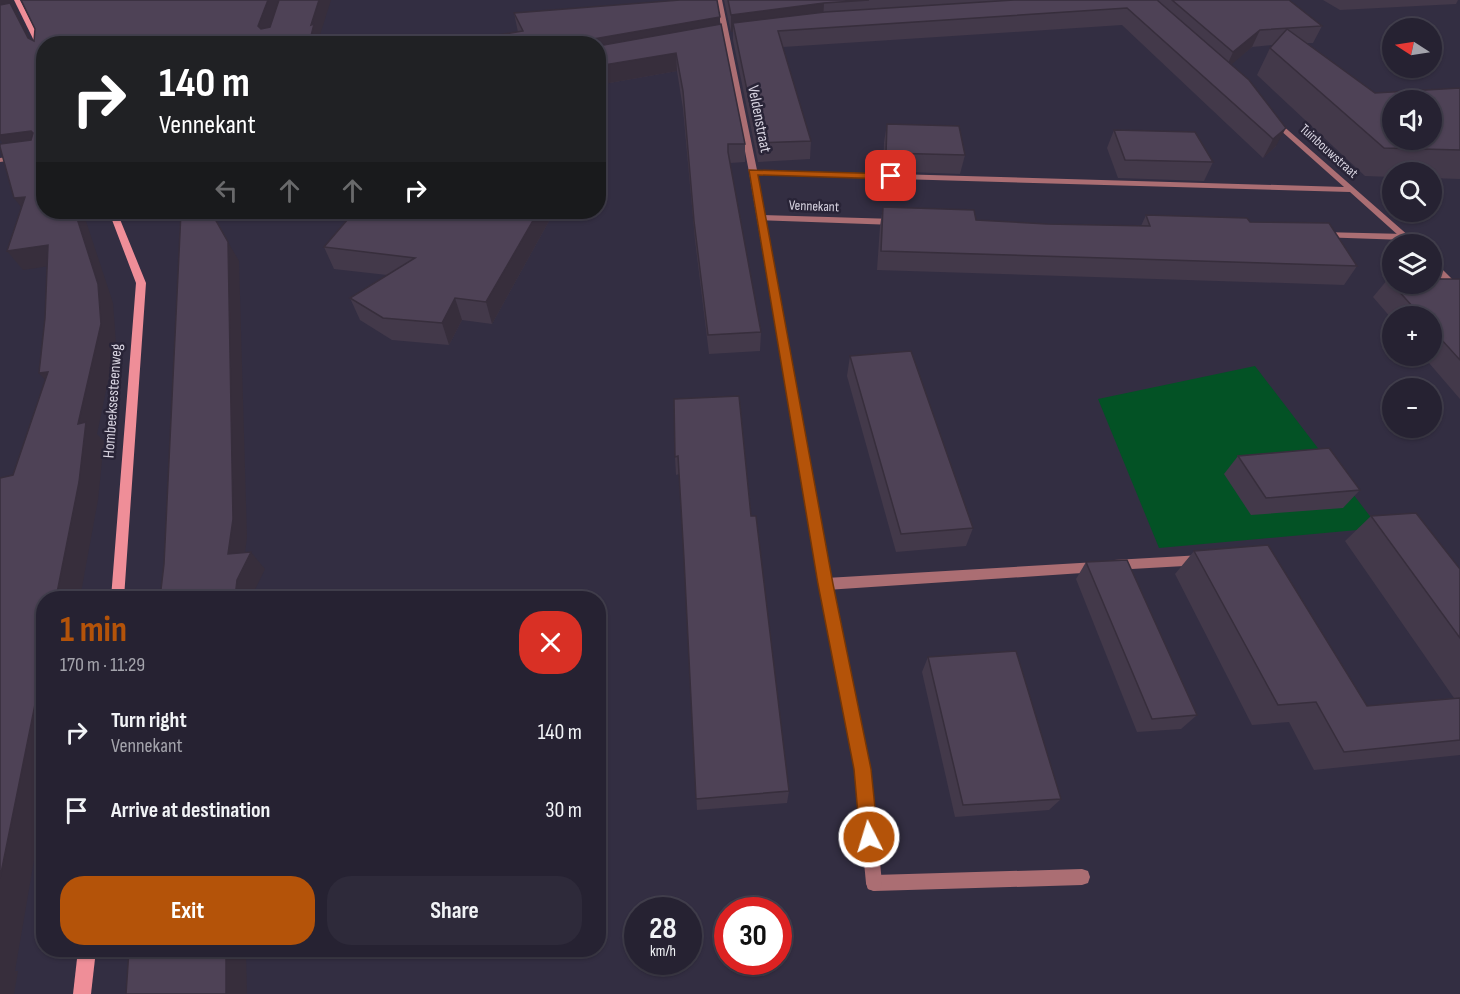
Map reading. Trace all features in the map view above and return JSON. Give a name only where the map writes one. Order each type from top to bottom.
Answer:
[{"type":"main road","points":[[17,0],[36,39]]},
{"type":"main road","name":"Hombeeksesteenweg","points":[[116,219],[141,283],[119,591]]},
{"type":"main road","points":[[82,994],[86,957]]},
{"type":"street","name":"Veldenstraat","points":[[719,0],[753,172],[826,584],[863,769],[874,883],[1082,877]]},
{"type":"street","points":[[16,17],[24,15]]},
{"type":"street","name":"Tuinbouwstraat","points":[[1266,113],[1402,234]]},
{"type":"street","points":[[0,160],[36,155]]},
{"type":"street","name":"Vennekant","points":[[753,172],[1352,190]]},
{"type":"street","name":"Vennekant","points":[[761,218],[904,222]]},
{"type":"street","points":[[1311,234],[1382,239]]},
{"type":"street","points":[[1442,274],[1460,293]]},
{"type":"street","points":[[826,584],[1221,559]]},
{"type":"green space","points":[[1255,366],[1379,528],[1159,548],[1098,399]]},
{"type":"building","points":[[21,0],[268,0],[258,26],[261,29],[270,27],[279,0],[319,0],[311,25],[314,24],[311,36],[36,36],[36,219],[77,219],[98,284],[101,324],[78,424],[86,422],[79,482],[57,591],[36,591],[36,700],[0,878],[0,478],[13,475],[48,372],[39,373],[45,318],[48,245],[7,251],[25,197],[14,198],[0,144],[31,140],[33,133],[31,131],[0,135],[0,5],[10,3],[28,38],[34,41],[35,29]]},
{"type":"building","points":[[680,0],[717,0],[720,17],[606,37],[491,36],[523,31],[514,13]]},
{"type":"building","points":[[728,0],[869,0],[824,3],[731,15]]},
{"type":"building","points":[[1014,0],[1157,0],[1249,80],[1286,128],[1273,139],[1127,8],[778,31],[811,141],[758,143],[733,23],[825,12]]},
{"type":"building","points":[[1172,0],[1289,0],[1322,26],[1260,30],[1233,52]]},
{"type":"building","points":[[721,24],[745,144],[728,144],[728,152],[761,332],[708,335],[694,221],[683,91],[676,53],[606,65],[606,45]]},
{"type":"building","points":[[1287,29],[1375,93],[1382,93],[1382,146],[1270,48]]},
{"type":"building","points":[[1460,88],[1460,150],[1442,150],[1442,90],[1426,90]]},
{"type":"building","points":[[887,124],[959,126],[965,155],[886,153]]},
{"type":"building","points":[[1114,130],[1195,132],[1213,162],[1125,160]]},
{"type":"building","points":[[883,207],[974,210],[976,220],[1047,224],[1150,226],[1146,215],[1247,218],[1250,222],[1329,223],[1357,266],[881,251]]},
{"type":"building","points":[[181,219],[215,219],[228,242],[233,519],[228,554],[251,552],[237,580],[236,591],[161,591]]},
{"type":"building","points":[[348,219],[534,219],[486,302],[455,298],[442,323],[383,318],[350,298],[415,258],[324,247]]},
{"type":"building","points":[[1442,279],[1460,279],[1460,360],[1442,340],[1442,306],[1412,306],[1401,294],[1442,294]]},
{"type":"building","points":[[911,351],[973,528],[901,534],[850,356]]},
{"type":"building","points":[[739,396],[751,516],[756,516],[789,791],[696,799],[678,456],[675,457],[674,399]]},
{"type":"building","points":[[1329,448],[1360,490],[1266,498],[1238,456]]},
{"type":"building","points":[[1416,513],[1460,569],[1460,638],[1371,516]]},
{"type":"building","points":[[1268,545],[1367,706],[1460,698],[1460,740],[1344,752],[1316,702],[1278,705],[1194,551]]},
{"type":"building","points":[[1127,560],[1197,715],[1152,719],[1086,562]]},
{"type":"building","points":[[1016,651],[1061,799],[963,805],[928,657]]},
{"type":"building","points":[[129,957],[226,957],[226,994],[126,994]]},
{"type":"route","points":[[869,837],[863,769],[826,584],[753,172],[891,176]]}]
